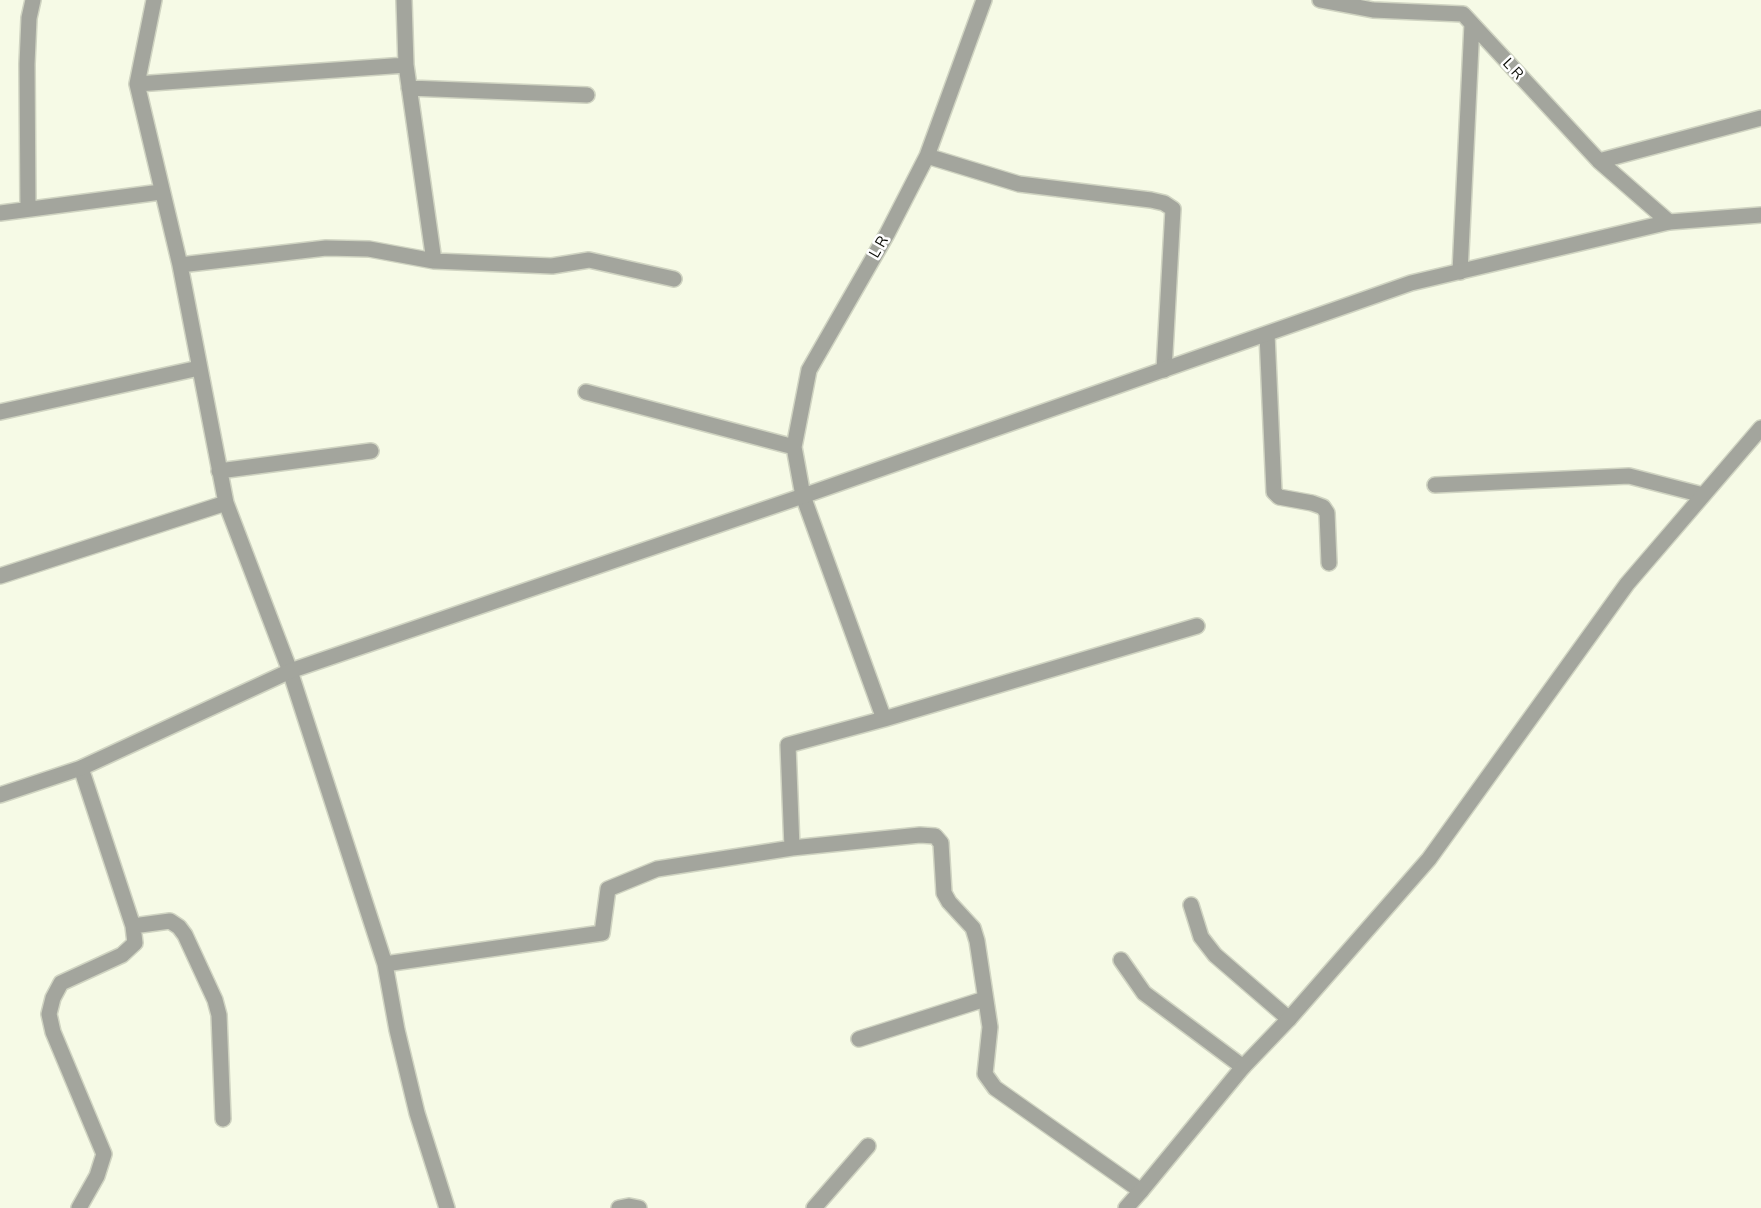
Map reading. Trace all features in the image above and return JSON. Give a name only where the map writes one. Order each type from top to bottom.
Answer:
[{"type":"street","points":[[28,209],[27,64],[29,18],[33,0]]},
{"type":"street","points":[[154,0],[137,84],[161,192],[180,265],[226,503],[290,671],[384,964],[397,1030],[417,1113],[447,1208]]},
{"type":"street","points":[[404,0],[406,65],[434,262]]},
{"type":"street","name":"L R","points":[[884,719],[803,496],[794,448],[809,370],[886,234],[927,156],[984,0]]},
{"type":"street","points":[[1320,0],[1373,10],[1465,13],[1460,272]]},
{"type":"street","name":"L R","points":[[1465,13],[1599,162],[1669,222]]},
{"type":"street","points":[[137,84],[406,65]]},
{"type":"street","points":[[409,88],[587,95]]},
{"type":"street","points":[[1599,162],[1761,118]]},
{"type":"street","points":[[927,156],[1019,184],[1151,200],[1164,203],[1173,209],[1164,370]]},
{"type":"street","points":[[0,213],[161,192]]},
{"type":"street","points":[[0,795],[81,768],[290,671],[803,496],[1411,283],[1669,222],[1761,215]]},
{"type":"street","points":[[180,265],[326,248],[369,249],[434,262],[552,266],[589,260],[674,279]]},
{"type":"street","points":[[1267,334],[1274,492],[1279,497],[1323,507],[1327,514],[1329,563]]},
{"type":"street","points":[[0,412],[200,368]]},
{"type":"street","points":[[586,392],[794,448]]},
{"type":"street","points":[[1126,1208],[1243,1067],[1289,1019],[1429,859],[1627,584],[1761,428]]},
{"type":"street","points":[[219,471],[371,451]]},
{"type":"street","points":[[1434,485],[1629,476],[1702,495]]},
{"type":"street","points":[[0,576],[226,503]]},
{"type":"street","points":[[792,848],[788,745],[884,719],[1197,626]]},
{"type":"street","points":[[79,1208],[97,1176],[104,1154],[53,1032],[49,1014],[53,998],[61,983],[122,955],[135,943],[133,926],[81,768]]},
{"type":"street","points":[[384,964],[602,933],[608,889],[657,869],[792,848],[920,835],[936,836],[941,843],[944,893],[949,902],[973,928],[977,941],[990,1027],[986,1074],[995,1088],[1141,1191]]},
{"type":"street","points":[[1191,905],[1201,938],[1215,955],[1289,1019]]},
{"type":"street","points":[[133,926],[170,921],[179,927],[185,935],[219,1015],[223,1119]]},
{"type":"street","points":[[1121,960],[1144,993],[1243,1067]]},
{"type":"street","points":[[859,1039],[985,999]]},
{"type":"street","points":[[814,1208],[868,1146]]},
{"type":"street","points":[[619,1208],[629,1206],[639,1208]]}]
